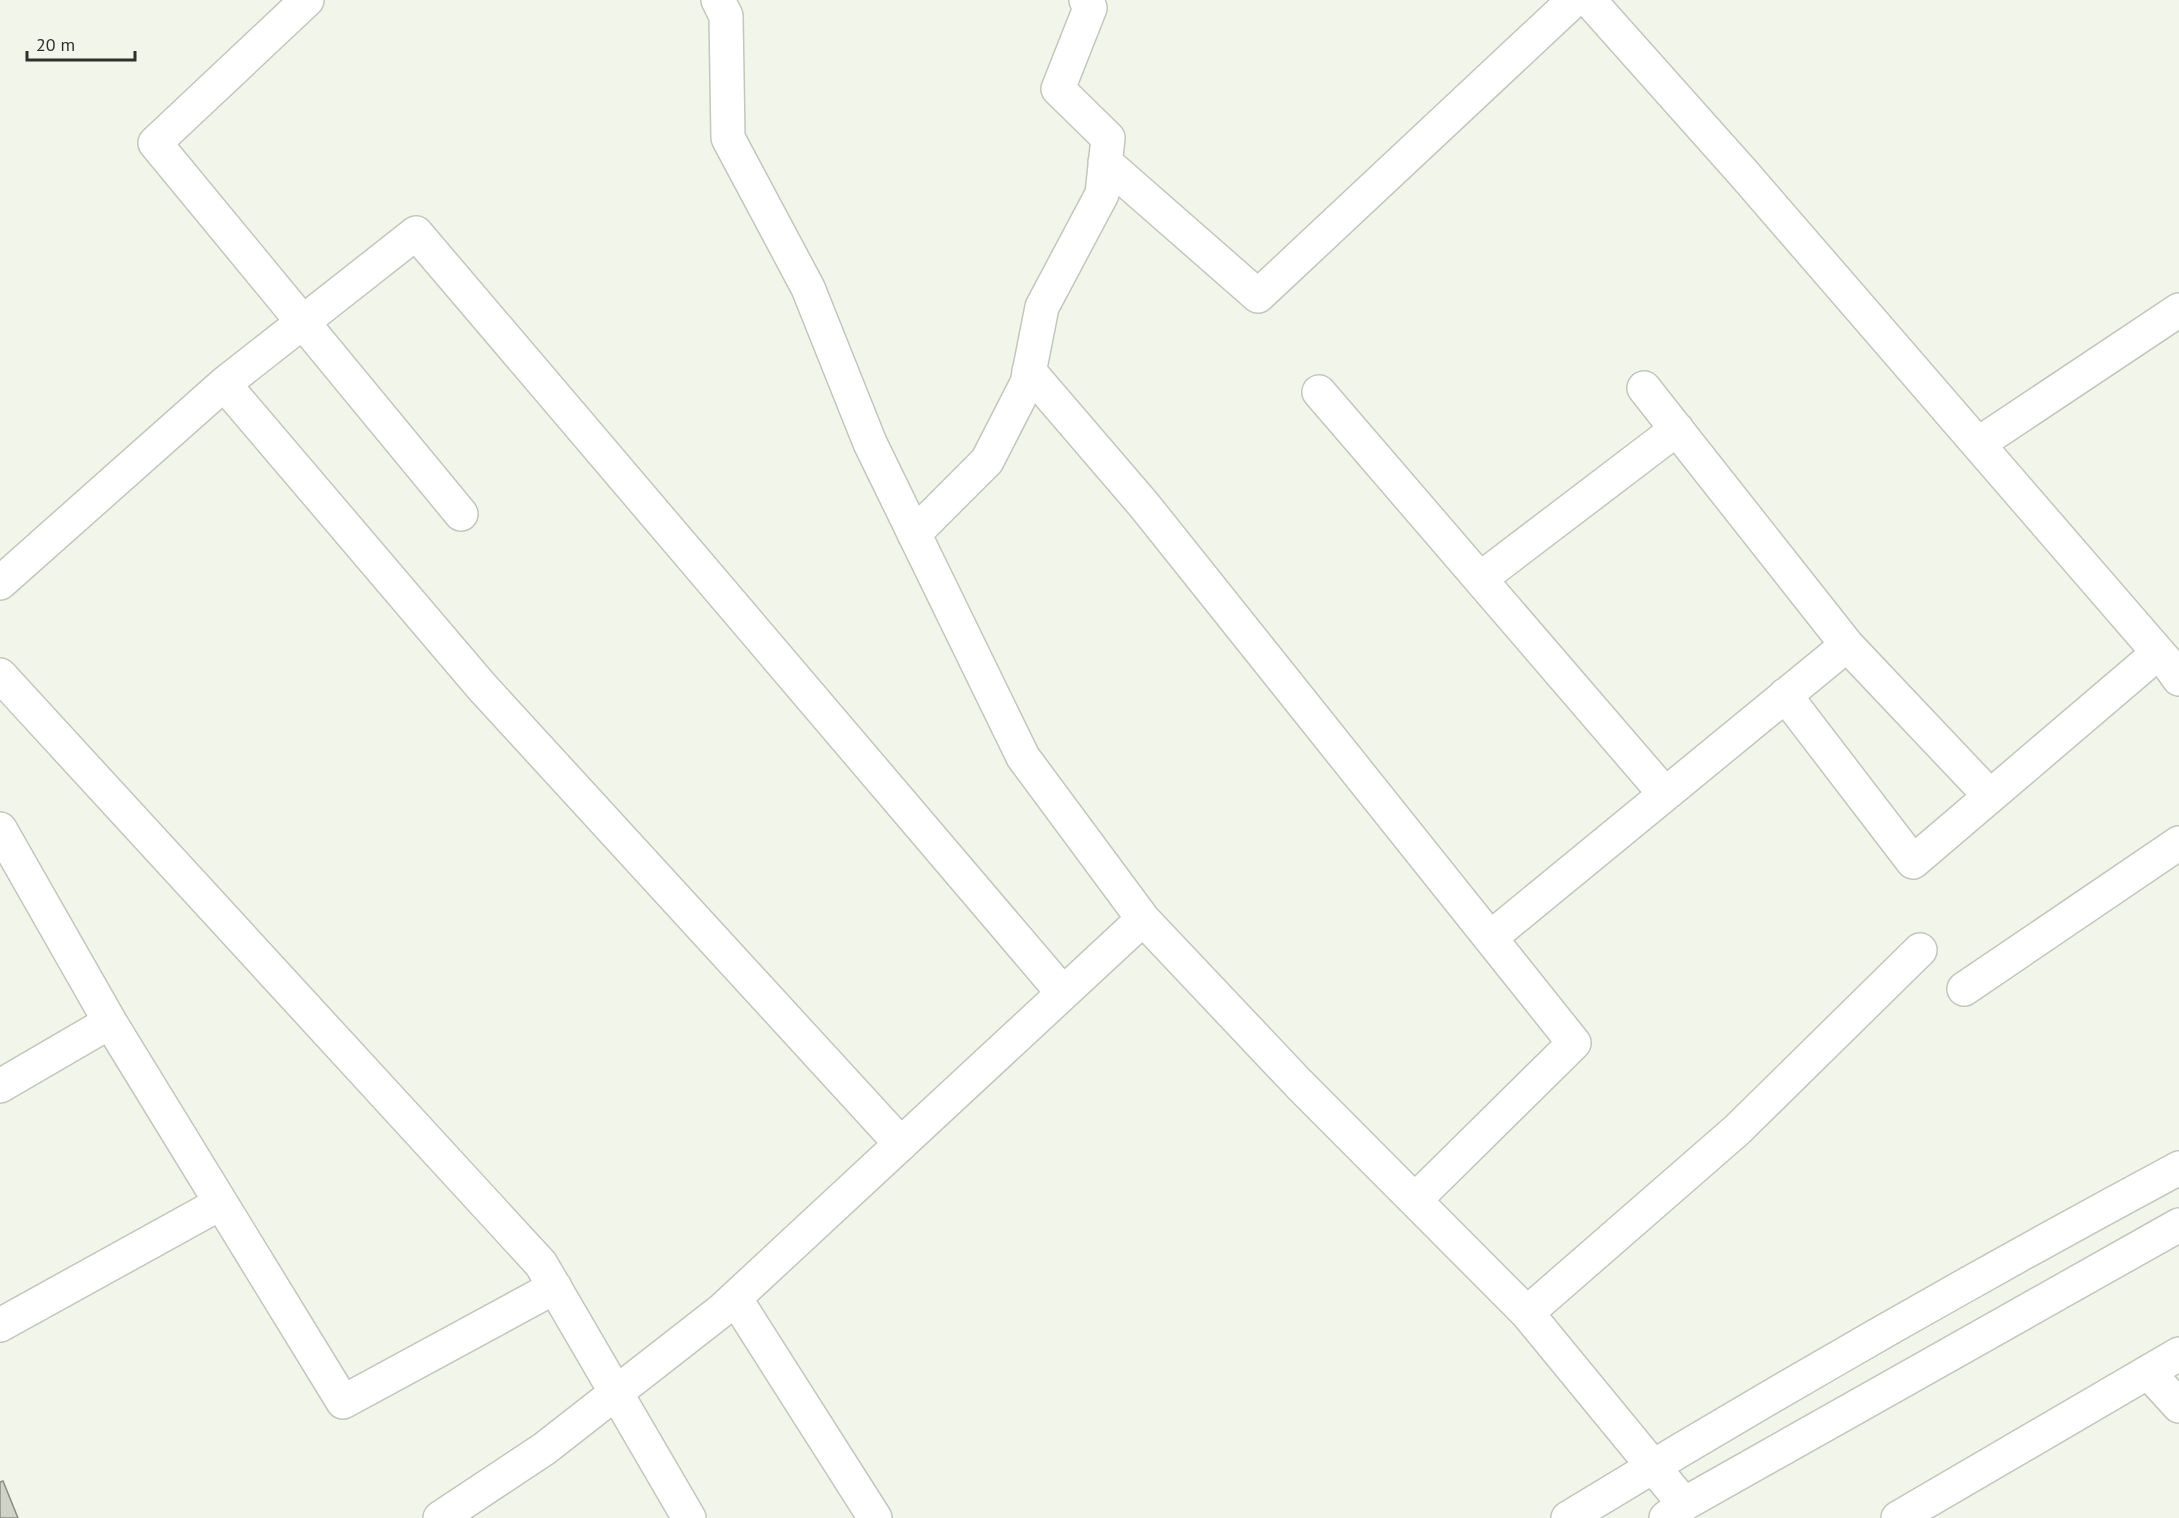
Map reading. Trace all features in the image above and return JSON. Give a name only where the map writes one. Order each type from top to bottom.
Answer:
[{"type":"street","points":[[307,0],[155,143],[461,514]]},
{"type":"street","points":[[718,0],[726,16],[728,138],[808,288],[870,442],[1023,757],[1143,919],[1299,1084],[1527,1312],[1653,1466],[1675,1511],[2179,1225]]},
{"type":"street","points":[[914,534],[987,461],[1027,383],[1042,307],[1102,194],[1108,138],[1058,89],[1090,8],[1086,0]]},
{"type":"street","points":[[1105,162],[1258,296],[1574,0]]},
{"type":"street","points":[[1589,0],[1745,175],[2179,679]]},
{"type":"street","points":[[0,583],[224,384],[416,233],[1063,993]]},
{"type":"street","points":[[1978,444],[2179,310]]},
{"type":"street","points":[[1029,371],[1144,505],[1574,1043],[1415,1200]]},
{"type":"street","points":[[224,384],[482,687],[901,1144]]},
{"type":"street","points":[[1644,388],[1847,645],[1990,796]]},
{"type":"street","points":[[1319,392],[1665,794]]},
{"type":"street","points":[[1480,579],[1677,429]]},
{"type":"street","points":[[1490,938],[1847,645]]},
{"type":"street","points":[[1785,695],[1913,862],[2158,653]]},
{"type":"street","points":[[0,675],[541,1264],[689,1518]]},
{"type":"street","points":[[3,840],[110,1022],[343,1402],[555,1287]]},
{"type":"street","points":[[1964,989],[2179,843]]},
{"type":"street","points":[[440,1518],[544,1449],[735,1298],[1143,919]]},
{"type":"street","points":[[1527,1312],[1737,1130],[1920,950]]},
{"type":"street","points":[[0,1086],[110,1022]]},
{"type":"street","points":[[1568,1518],[1653,1466],[2034,1246],[2179,1168]]},
{"type":"street","points":[[0,1325],[221,1203]]},
{"type":"street","points":[[735,1298],[875,1518]]},
{"type":"street","points":[[1898,1518],[2179,1354]]},
{"type":"street","points":[[2148,1372],[2179,1406]]},
{"type":"building","points":[[3,1481],[18,1518],[0,1518],[0,1482]]}]
